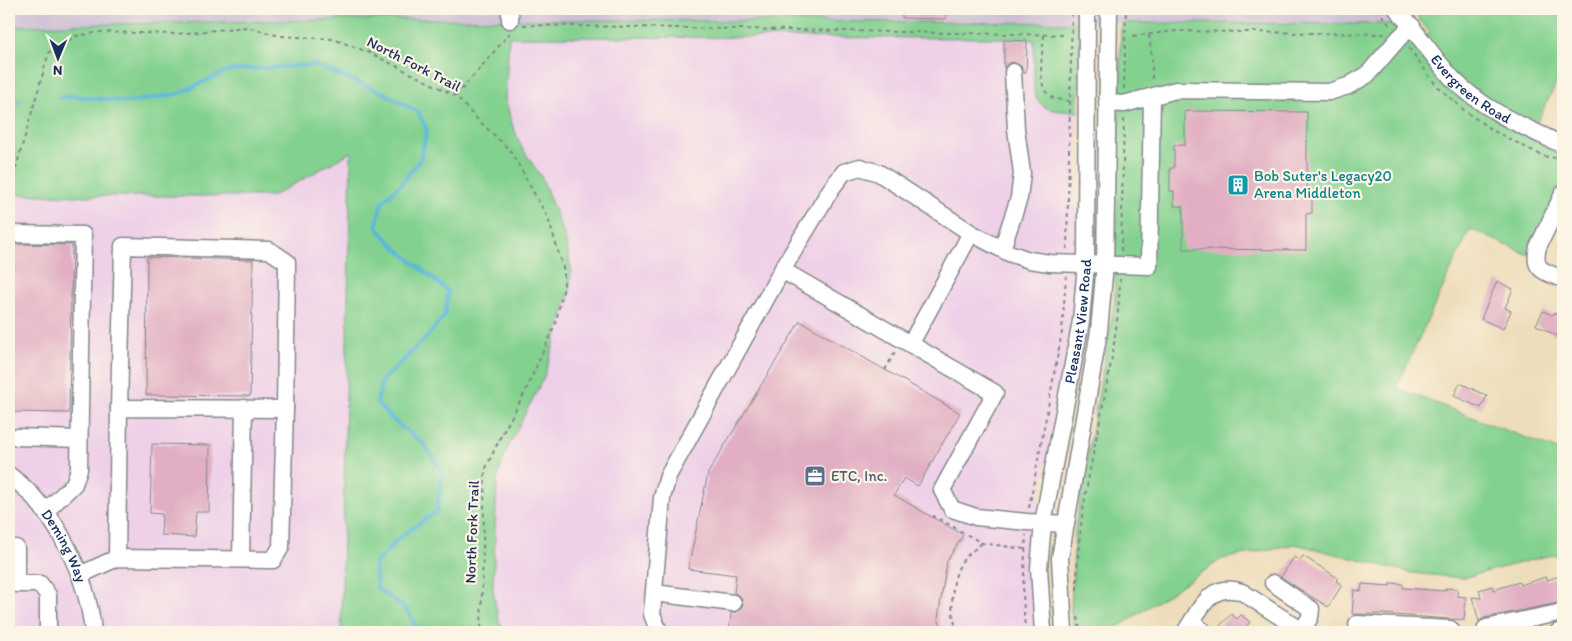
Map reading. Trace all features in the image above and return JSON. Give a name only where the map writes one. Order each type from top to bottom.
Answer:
[{"type":"street","name":"Pleasant View Road","points":[[1043,632],[1035,523],[1081,321],[1086,264],[1087,9]]},
{"type":"street","name":"Pleasant View Road","points":[[1064,632],[1060,558],[1099,331],[1105,264],[1109,9]]},
{"type":"street","name":"Evergreen Road","points":[[1397,9],[1452,78],[1476,99],[1519,125],[1563,145]]},
{"type":"street","points":[[1108,103],[1124,104],[1176,90],[1329,92],[1348,86],[1367,75],[1412,26]]},
{"type":"street","points":[[1002,249],[1020,198],[1022,173],[1016,121],[1014,72]]},
{"type":"street","points":[[659,632],[652,614],[662,498],[668,476],[782,270],[831,189],[844,172],[860,167],[879,173],[971,232],[1002,249],[1028,260],[1066,264],[1149,266],[1152,97]]},
{"type":"street","points":[[1563,194],[1538,247],[1536,256],[1536,265],[1540,269],[1563,279]]},
{"type":"street","points":[[907,341],[971,232]]},
{"type":"street","points":[[9,234],[83,235],[79,469],[74,484],[45,512]]},
{"type":"street","points":[[80,575],[117,558],[273,560],[281,547],[287,262],[269,250],[123,246],[117,558]]},
{"type":"street","points":[[782,270],[996,393],[942,490],[952,509],[976,517],[1066,524]]},
{"type":"street","points":[[119,408],[285,409]]},
{"type":"street","points":[[241,559],[244,408]]},
{"type":"street","points":[[17,437],[79,439]]},
{"type":"street","name":"Deming Way","points":[[9,475],[17,481],[45,512],[65,544],[80,575],[88,603],[93,632]]},
{"type":"street","points":[[9,548],[16,548],[16,584],[40,584],[48,595],[48,632]]},
{"type":"street","points":[[1194,629],[1209,598],[1218,591],[1231,588],[1242,592],[1303,632],[1310,618],[1311,609],[1273,583]]},
{"type":"street","points":[[654,593],[733,603]]},
{"type":"street","points":[[1486,628],[1563,612]]},
{"type":"street","points":[[1357,624],[1450,629],[1452,632]]},
{"type":"street","points":[[1558,632],[1563,631]]},
{"type":"path","points":[[1025,632],[1023,593],[1025,549],[1035,523],[1066,295],[1072,9]]},
{"type":"path","points":[[1377,9],[1399,38]]},
{"type":"path","points":[[456,96],[513,21],[1064,35]]},
{"type":"path","name":"North Fork Trail","points":[[9,192],[49,52],[76,36],[100,32],[176,34],[247,27],[280,36],[333,39],[368,52],[456,96],[510,150],[548,218],[564,271],[564,287],[555,325],[524,394],[485,470],[480,632]]},
{"type":"path","points":[[1133,36],[1176,31],[1388,34],[1399,38]]},
{"type":"path","points":[[1044,35],[1040,73],[1044,90],[1049,96],[1054,98],[1087,102]]},
{"type":"path","points":[[1148,35],[1152,58],[1152,97]]},
{"type":"path","points":[[885,370],[907,341]]},
{"type":"path","points":[[933,518],[934,516],[982,543],[1025,549]]},
{"type":"path","points":[[958,632],[952,616],[955,578],[963,560],[982,543]]},
{"type":"shaded area","points":[[9,9],[1409,9],[1410,24],[383,19],[25,27],[9,26]]},
{"type":"shaded area","points":[[509,37],[1001,38],[1034,40],[1034,92],[1050,109],[1078,112],[1075,294],[1065,368],[1037,511],[1032,559],[1034,632],[505,632],[498,618],[493,589],[497,480],[506,451],[544,377],[542,178],[522,148],[512,124],[505,98]]},
{"type":"shaded area","points":[[351,152],[341,632],[9,632],[9,194],[273,196]]},
{"type":"green space","points":[[1411,9],[1563,9],[1563,70],[1529,138],[1563,155],[1563,188],[1529,255],[1470,229],[1396,388],[1563,452],[1563,554],[1547,556],[1462,578],[1412,573],[1295,544],[1222,559],[1110,632],[1074,632],[1071,612],[1075,528],[1115,300],[1121,23],[1398,24],[1414,44],[1430,33]]},
{"type":"green space","points":[[383,19],[1080,23],[1078,112],[1052,110],[1041,104],[1037,99],[1034,92],[1034,40],[1001,38],[509,37],[505,98],[512,124],[522,148],[542,178],[565,238],[571,269],[570,291],[544,377],[506,451],[497,480],[493,589],[498,618],[505,632],[341,632],[351,152],[273,196],[9,194],[9,26]]},
{"type":"building","points":[[902,9],[946,9],[946,19],[902,18]]},
{"type":"building","points":[[1004,40],[1027,41],[1026,73],[1023,73],[1021,66],[1013,62],[1008,63],[1004,68]]},
{"type":"building","name":"Bob Suter's Legacy20 Arena Middleton","points":[[1185,111],[1307,112],[1307,193],[1312,193],[1312,213],[1306,214],[1306,250],[1183,249],[1183,206],[1174,206],[1174,191],[1170,191],[1170,168],[1174,168],[1174,145],[1185,145]]},
{"type":"building","points":[[9,244],[72,245],[69,413],[9,412]]},
{"type":"building","points":[[147,257],[253,260],[250,396],[146,395]]},
{"type":"building","points":[[1497,281],[1513,289],[1505,308],[1511,311],[1503,329],[1481,319]]},
{"type":"building","points":[[1543,311],[1552,315],[1554,313],[1563,318],[1563,339],[1536,325]]},
{"type":"building","name":"ETC, Inc.","points":[[800,321],[960,413],[918,486],[904,478],[894,495],[963,535],[947,561],[938,618],[943,632],[729,632],[731,613],[737,612],[743,605],[739,595],[734,593],[736,575],[688,569],[708,473]]},
{"type":"building","points":[[1460,383],[1487,396],[1481,408],[1454,396]]},
{"type":"building","points":[[152,444],[210,445],[209,512],[196,512],[194,537],[161,535],[162,514],[150,513]]},
{"type":"building","points":[[1303,556],[1338,578],[1336,581],[1342,585],[1328,607],[1281,577],[1294,557],[1300,560]]},
{"type":"building","points":[[1563,575],[1563,602],[1484,618],[1479,621],[1472,597],[1481,598],[1479,590],[1492,586],[1493,590],[1519,582],[1520,585],[1546,577],[1547,580]]},
{"type":"building","points":[[1390,583],[1403,584],[1403,588],[1445,591],[1446,588],[1458,589],[1457,596],[1466,597],[1464,620],[1382,614],[1352,614],[1354,590],[1361,591],[1362,584],[1390,586]]},
{"type":"building","points":[[1231,614],[1237,619],[1241,615],[1250,622],[1247,626],[1254,632],[1214,632]]},
{"type":"waterway","points":[[58,98],[74,96],[129,102],[178,94],[229,70],[314,65],[384,93],[418,112],[427,130],[420,160],[401,184],[382,202],[376,227],[396,248],[448,291],[445,315],[428,336],[382,381],[377,403],[393,420],[424,444],[442,472],[437,511],[398,539],[375,564],[377,588],[407,610],[419,632]]},
{"type":"waterway","points":[[9,103],[20,101]]},
{"type":"place","name":"Bob Suter's Legacy20 Arena Middleton","points":[[1238,185]]},
{"type":"place","name":"ETC, Inc.","points":[[815,476]]}]
